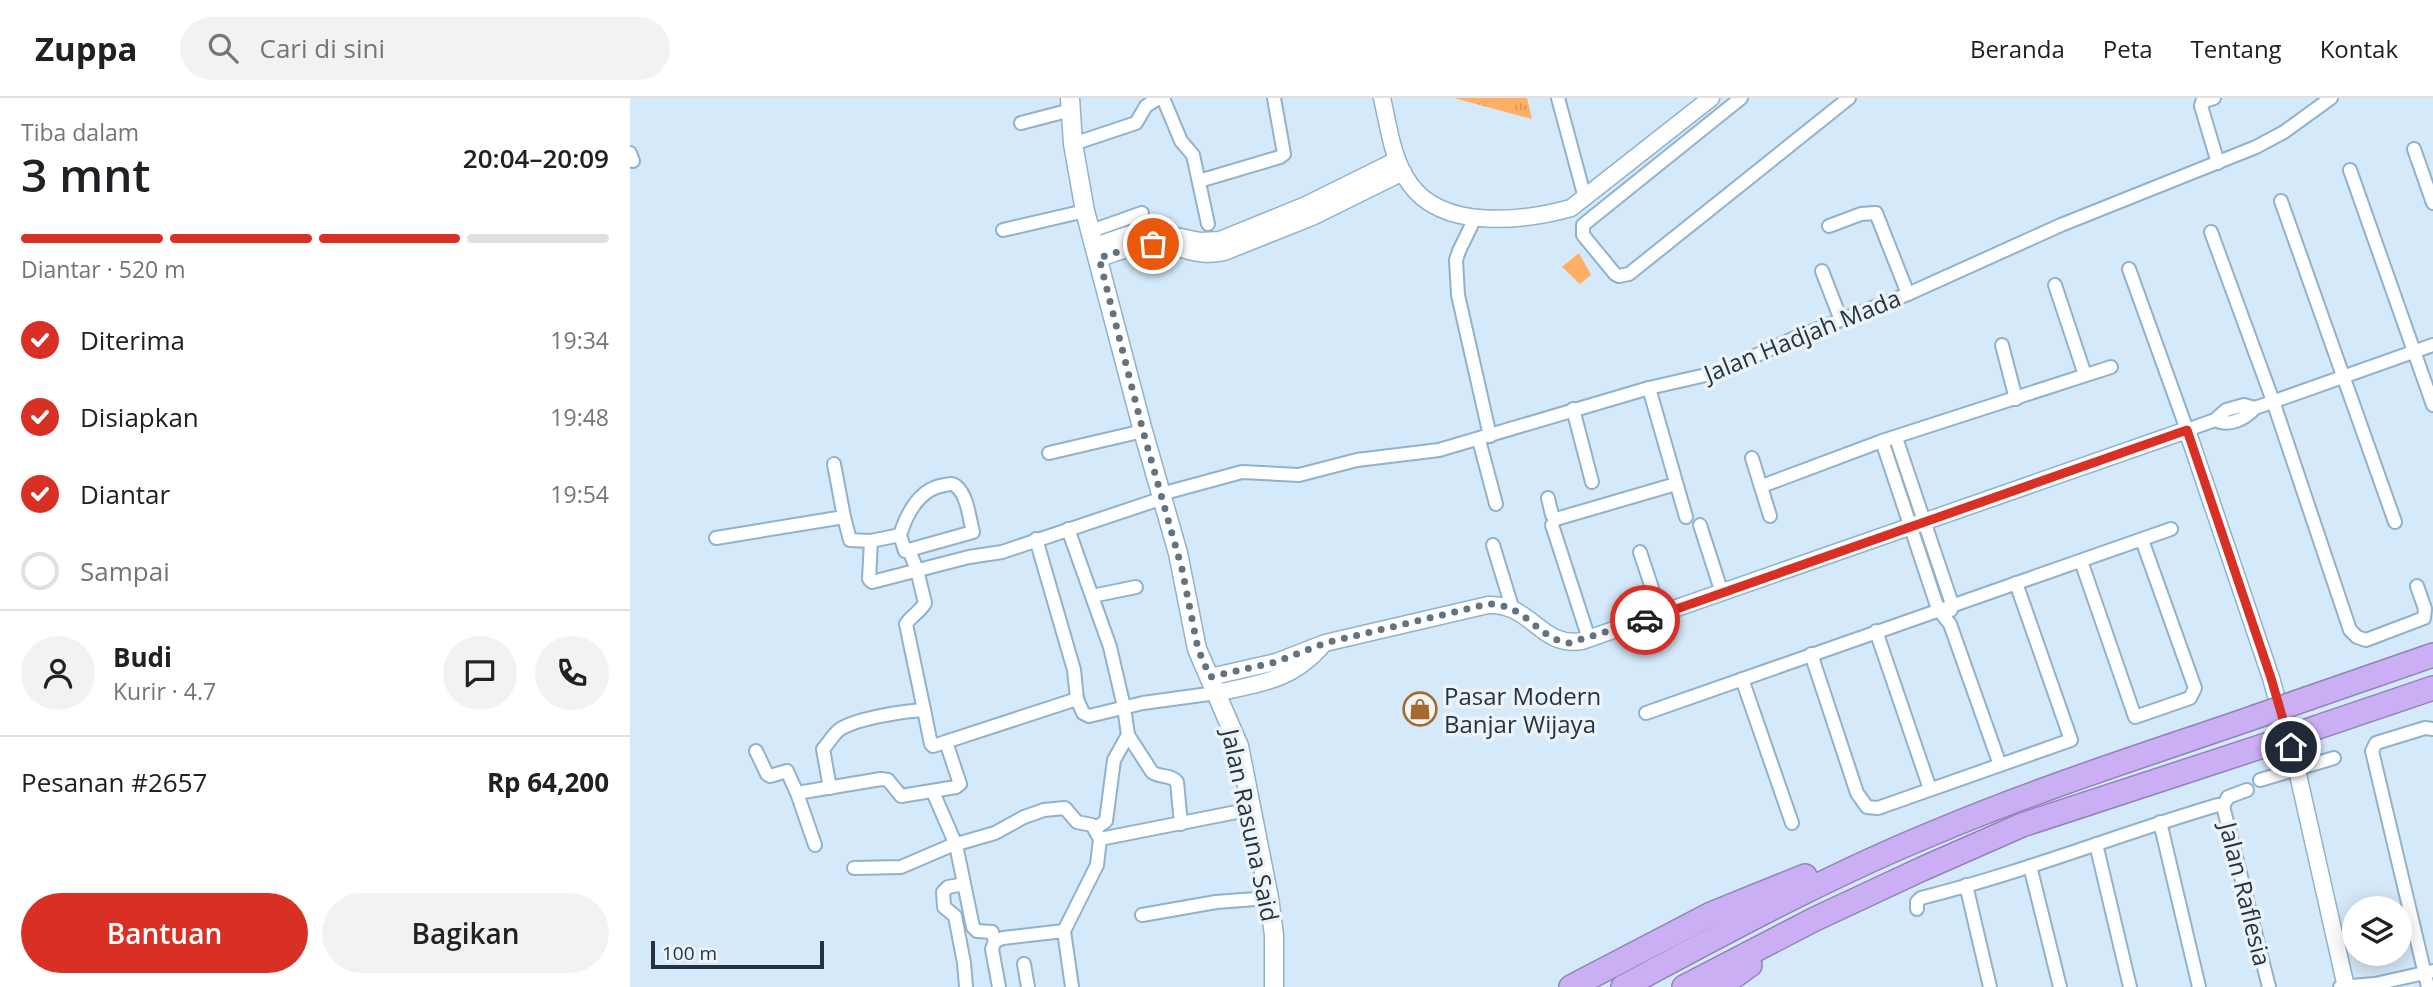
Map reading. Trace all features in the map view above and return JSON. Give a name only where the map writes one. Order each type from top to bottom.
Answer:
[{"type":"highway","points":[[1623,987],[1794,896],[1934,832],[2026,796],[2433,656]]},
{"type":"highway","points":[[1684,987],[1815,919],[2022,825],[2433,688]]},
{"type":"highway","points":[[1571,987],[1711,914],[1862,852],[1934,832]]},
{"type":"highway","points":[[1719,987],[1815,919]]},
{"type":"main road","name":"Jalan Rasuna Said","points":[[1070,104],[1073,144],[1086,211],[1182,569],[1198,649],[1239,746],[1269,898],[1274,935],[1274,987]]},
{"type":"street","points":[[1073,144],[1136,122],[1146,106],[1161,98],[1181,141],[1191,151],[1208,225]]},
{"type":"street","points":[[1199,181],[1284,154],[1274,98]]},
{"type":"street","points":[[1382,98],[1400,166],[1411,186],[1436,205],[1475,218],[1521,218],[1571,208],[1711,98]]},
{"type":"street","points":[[1558,98],[1585,198]]},
{"type":"street","points":[[1741,98],[1583,225],[1583,236],[1615,274],[1629,274],[1849,98]]},
{"type":"street","points":[[2214,98],[2202,102],[2200,106],[2218,163]]},
{"type":"street","name":"Jalan Hadjah Mada","points":[[871,541],[870,581],[1002,552],[1162,496],[1242,472],[1299,475],[1357,460],[1439,450],[1573,409],[1719,372],[1908,294],[2061,225],[2273,139],[2331,98]]},
{"type":"street","points":[[1021,122],[1070,104]]},
{"type":"street","points":[[2414,149],[2433,203]]},
{"type":"street","points":[[1095,245],[1152,231],[1199,242],[1220,240],[1400,166]]},
{"type":"street","points":[[2350,170],[2433,405]]},
{"type":"street","points":[[2281,201],[2346,377],[2395,522]]},
{"type":"street","points":[[1003,230],[1086,211]]},
{"type":"street","points":[[1829,226],[1861,214],[1876,213],[1908,294]]},
{"type":"street","points":[[1095,245],[1142,214]]},
{"type":"street","points":[[1475,218],[1456,260],[1458,295],[1496,504]]},
{"type":"street","points":[[2211,232],[2273,401],[2353,634],[2366,640],[2424,618],[2425,609],[2417,586]]},
{"type":"street","points":[[2129,269],[2271,678],[2297,770],[2344,987],[2372,986],[2429,972]]},
{"type":"street","points":[[1822,271],[1841,320]]},
{"type":"street","points":[[2055,285],[2085,374]]},
{"type":"street","points":[[2001,345],[2016,399]]},
{"type":"street","points":[[1036,539],[1074,670],[1080,710],[1089,716],[1213,685],[1295,671],[1325,643],[1488,604],[1512,607],[1563,642],[1589,639],[2215,420],[2222,423],[2232,422],[2273,401],[2433,345]]},
{"type":"street","points":[[1762,486],[1889,440],[2111,367]]},
{"type":"street","points":[[1649,388],[1686,517]]},
{"type":"street","points":[[1573,409],[1592,482]]},
{"type":"street","points":[[1049,453],[1143,431]]},
{"type":"street","points":[[1889,440],[1917,525],[1938,609],[1950,625],[2000,765]]},
{"type":"street","points":[[1752,458],[1770,516]]},
{"type":"street","points":[[834,464],[850,540],[871,541],[900,535]]},
{"type":"street","points":[[951,484],[957,487],[966,503],[974,532],[903,551],[900,535],[918,498],[935,486],[951,484]]},
{"type":"street","points":[[1548,498],[1556,519],[1676,484]]},
{"type":"street","points":[[716,538],[844,517]]},
{"type":"street","points":[[1552,525],[1589,639]]},
{"type":"street","points":[[1700,525],[1722,593]]},
{"type":"street","points":[[1917,525],[1952,604],[1950,625]]},
{"type":"street","points":[[1068,529],[1110,647],[1128,735],[1152,772],[1172,777],[1177,782],[1181,824]]},
{"type":"street","points":[[1646,713],[2171,529]]},
{"type":"street","points":[[2081,561],[2135,717],[2190,698],[2194,688],[2142,540]]},
{"type":"street","points":[[1493,545],[1512,607]]},
{"type":"street","points":[[909,550],[925,603],[906,624],[931,745],[1077,699]]},
{"type":"street","points":[[1640,552],[1661,615]]},
{"type":"street","points":[[1811,654],[1857,793],[1867,807],[1878,808],[2071,740],[2016,583]]},
{"type":"street","points":[[1092,596],[1136,587]]},
{"type":"street","points":[[1876,631],[1930,789]]},
{"type":"street","points":[[1742,679],[1792,823]]},
{"type":"street","points":[[830,789],[823,748],[841,729],[884,716],[925,710]]},
{"type":"street","points":[[2428,987],[2429,972],[2372,749],[2376,743],[2425,728],[2433,729]]},
{"type":"street","points":[[1072,987],[1064,931],[1097,865],[1098,833],[1106,821],[1114,760],[1128,735]]},
{"type":"street","points":[[797,793],[881,779],[888,779],[901,796],[933,792],[960,784],[946,742]]},
{"type":"street","points":[[756,751],[766,774],[770,776],[787,771],[814,845]]},
{"type":"street","points":[[2260,780],[2334,758]]},
{"type":"street","points":[[1917,909],[1917,902],[1921,898],[2031,866],[2160,822],[2220,805],[2228,797],[2247,790]]},
{"type":"street","points":[[933,792],[956,845],[974,929],[991,931],[995,941],[992,949],[999,987]]},
{"type":"street","name":"Jalan Raflesia","points":[[2220,805],[2269,987]]},
{"type":"street","points":[[854,868],[901,867],[995,833],[1024,817],[1060,807],[1067,810],[1077,822],[1089,824],[1098,833]]},
{"type":"street","points":[[1098,833],[1181,824],[1252,809]]},
{"type":"street","points":[[2160,822],[2199,987]]},
{"type":"street","points":[[2096,844],[2130,987]]},
{"type":"street","points":[[2031,866],[2060,987]]},
{"type":"street","points":[[964,884],[948,887],[943,892],[944,907],[955,916],[966,987]]},
{"type":"street","points":[[1966,885],[1990,987]]},
{"type":"street","points":[[1142,915],[1216,902],[1269,898]]},
{"type":"street","points":[[995,941],[1064,931]]},
{"type":"street","points":[[1024,964],[1028,987]]},
{"type":"green space","points":[[1454,98],[1527,98],[1532,119]]},
{"type":"green space","points":[[1579,253],[1591,275],[1580,284],[1562,267]]},
{"type":"way so far","points":[[1153,244],[1099,258],[1182,569],[1195,640],[1210,677],[1258,668],[1325,643],[1488,604],[1512,607],[1557,640],[1569,643],[1645,620]]},
{"type":"place","name":"Pasar Modern Banjar Wijaya","points":[[1420,709]]},
{"type":"route","points":[[1645,620],[2187,430],[2271,678],[2291,747]]}]
